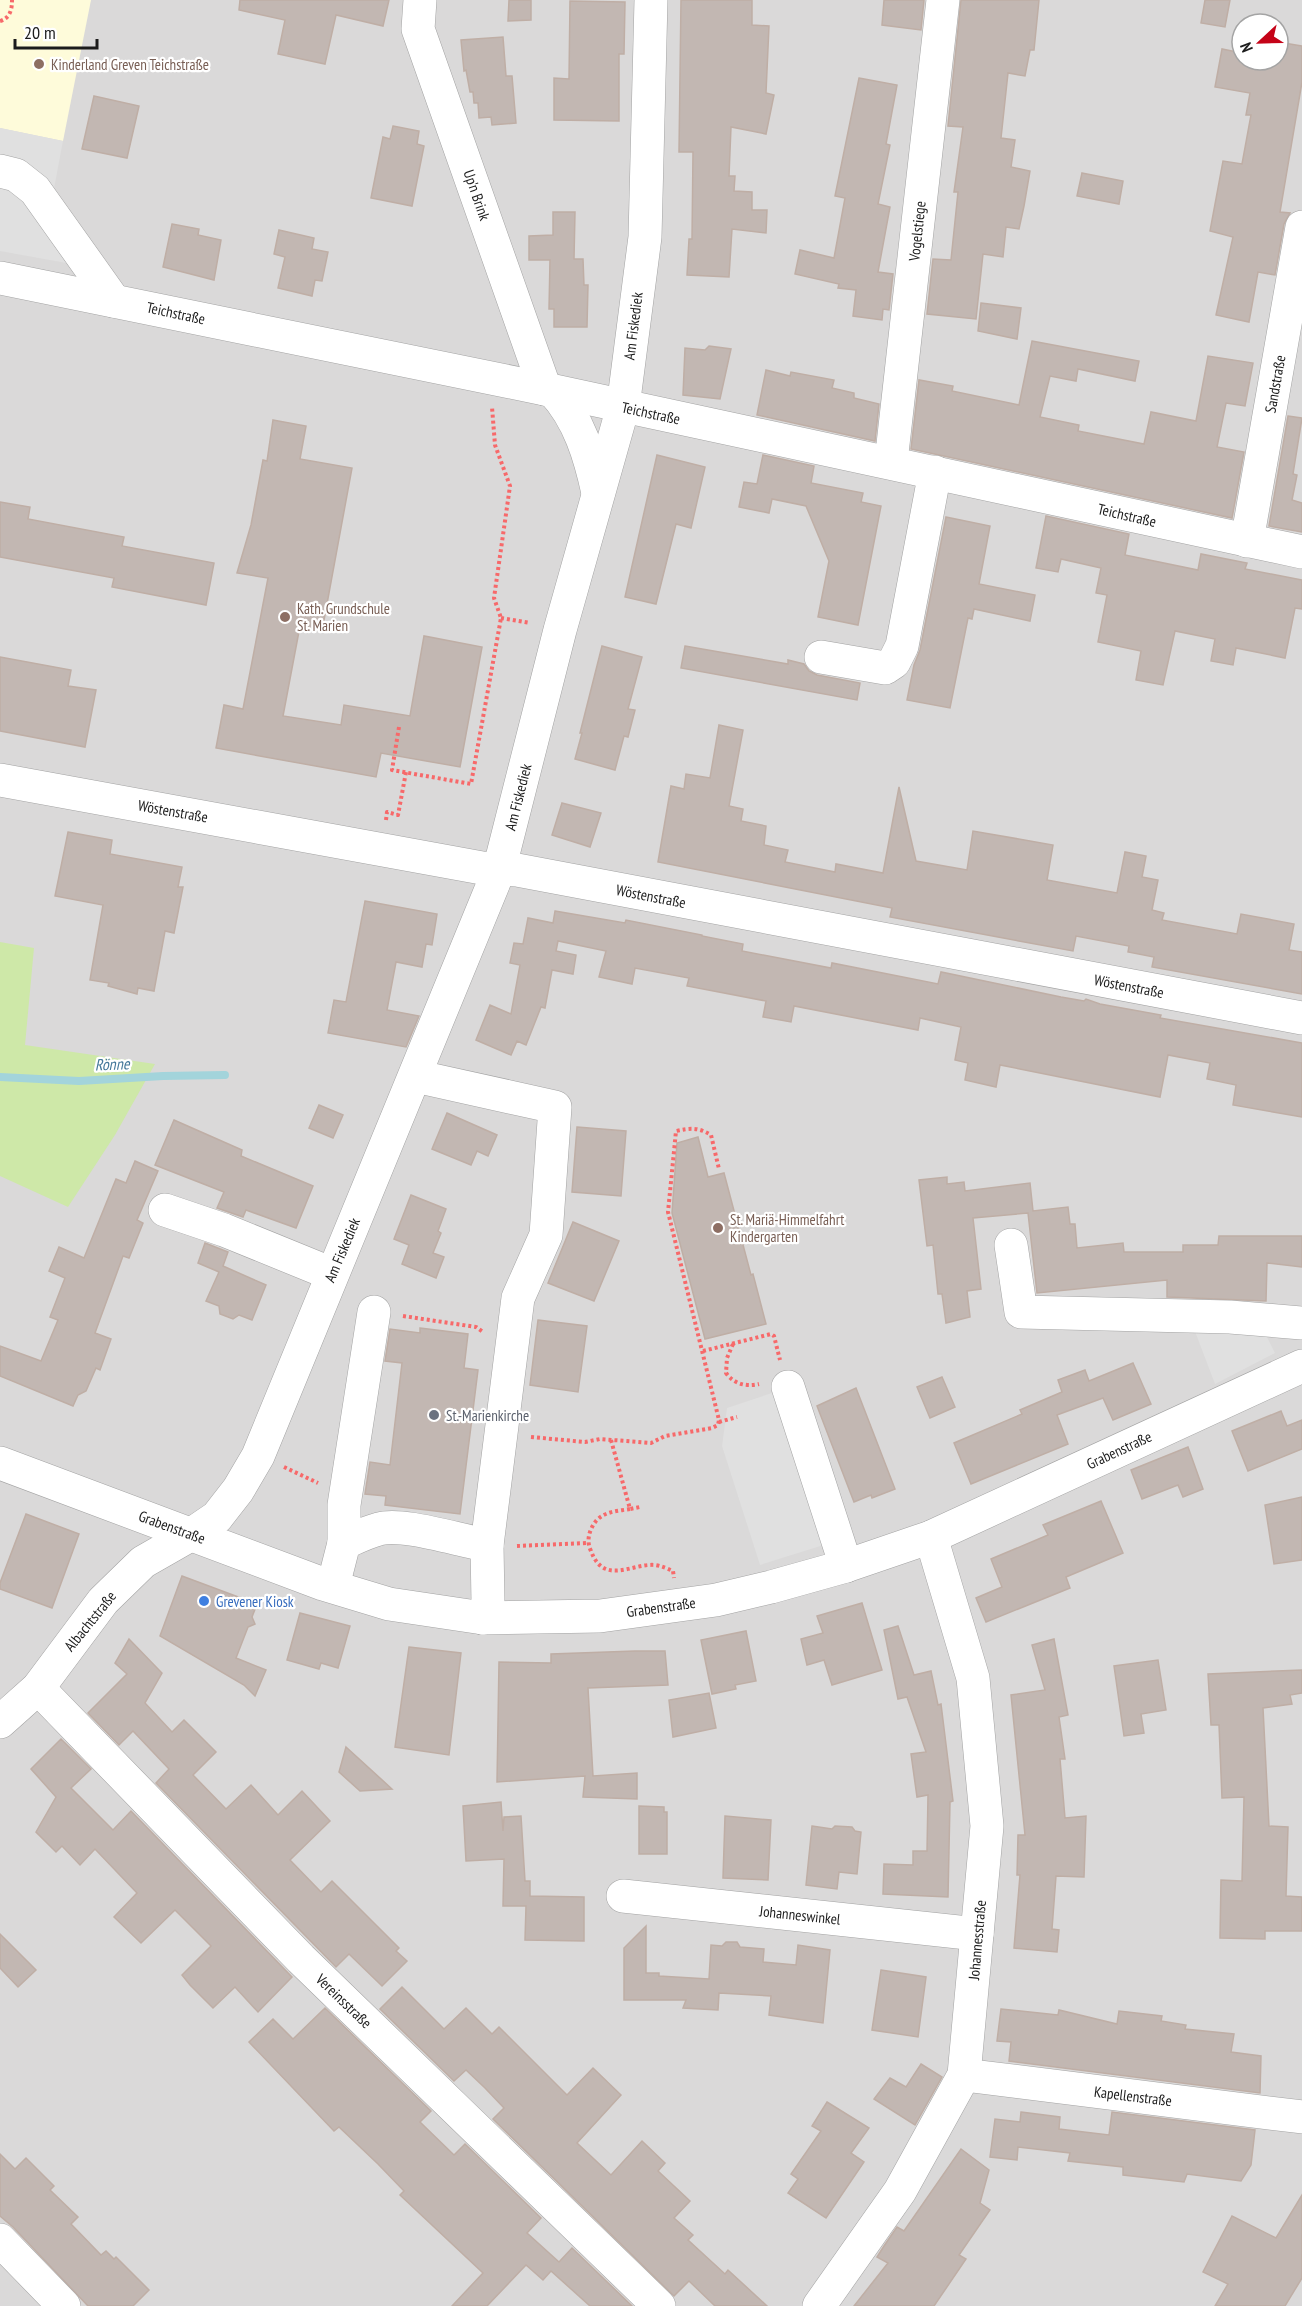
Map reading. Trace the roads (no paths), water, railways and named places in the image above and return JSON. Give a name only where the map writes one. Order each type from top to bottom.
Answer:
[{"type":"street","name":"Up'n Brink","points":[[420,0],[418,29],[549,390],[577,425],[591,459],[598,495]]},
{"type":"street","name":"Am Fiskediek","points":[[192,1534],[217,1516],[238,1490],[258,1455],[499,870],[560,630],[623,407],[645,237],[651,0]]},
{"type":"street","name":"Vogelstiege","points":[[891,462],[943,0]]},
{"type":"street","points":[[0,171],[16,175],[35,190],[114,301]]},
{"type":"street","name":"Sandstraße","points":[[1247,541],[1302,227]]},
{"type":"street","name":"Teichstraße","points":[[0,278],[549,390],[1302,552]]},
{"type":"street","points":[[821,657],[885,668],[894,662],[902,646],[935,472]]},
{"type":"street","name":"Wöstenstraße","points":[[0,780],[499,870],[529,873],[1302,1018]]},
{"type":"street","points":[[415,1076],[555,1107],[546,1235],[518,1298],[487,1545],[488,1603],[483,1618]]},
{"type":"street","points":[[165,1210],[224,1230],[332,1274]]},
{"type":"street","points":[[1011,1245],[1021,1312],[1230,1317],[1302,1323]]},
{"type":"street","points":[[333,1586],[344,1543],[346,1496],[374,1312]]},
{"type":"street","name":"Grabenstraße","points":[[0,1463],[333,1586],[389,1604],[483,1618],[600,1616],[716,1599],[771,1587],[846,1566],[931,1537],[1302,1366]]},
{"type":"street","points":[[786,1379],[846,1566]]},
{"type":"street","points":[[344,1543],[381,1528],[416,1530],[462,1542],[487,1545]]},
{"type":"street","name":"Albachtstraße","points":[[0,1722],[38,1688],[103,1601],[143,1562],[192,1534]]},
{"type":"street","name":"Johannesstraße","points":[[819,2306],[900,2191],[964,2075],[987,1827],[973,1678],[931,1537]]},
{"type":"street","name":"Vereinsstraße","points":[[38,1688],[300,1959],[659,2306]]},
{"type":"street","name":"Johanneswinkel","points":[[623,1896],[977,1934]]},
{"type":"street","name":"Kapellenstraße","points":[[964,2075],[1302,2116]]},
{"type":"street","points":[[0,2240],[57,2304]]},
{"type":"waterway","name":"Rönne","points":[[0,1077],[79,1081],[225,1075]]},
{"type":"place","name":"Kinderland Greven Teichstraße","points":[[39,64]]},
{"type":"place","name":"Kath. Grundschule St. Marien","points":[[285,617]]},
{"type":"place","name":"St. Mariä-Himmelfahrt Kindergarten","points":[[718,1228]]},
{"type":"place","name":"St.-Marienkirche","points":[[434,1415]]},
{"type":"place","name":"Grevener Kiosk","points":[[204,1601]]}]
